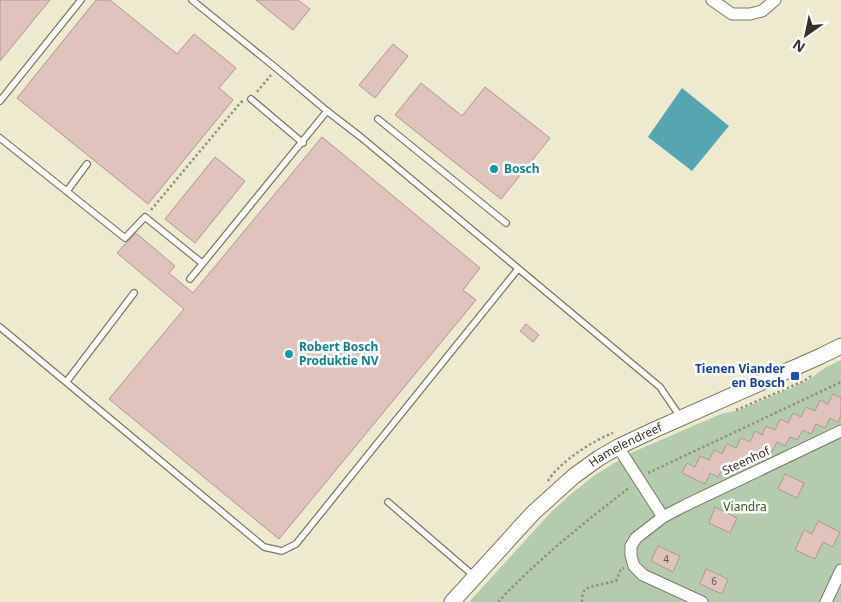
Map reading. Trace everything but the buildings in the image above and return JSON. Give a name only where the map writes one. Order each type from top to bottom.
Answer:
[{"type":"street","points":[[712,0],[732,14],[750,14],[762,11],[775,0]]},
{"type":"street","name":"Hamelendreef","points":[[452,602],[533,513],[551,496],[574,476],[618,446],[841,346]]},
{"type":"street","name":"Steenhof","points":[[634,566],[631,546],[636,538],[663,517],[841,431]]},
{"type":"street","points":[[618,446],[663,517]]},
{"type":"street","points":[[634,566],[643,575],[702,602]]},
{"type":"street","points":[[826,602],[841,570]]},
{"type":"lane","points":[[0,101],[80,0]]},
{"type":"lane","points":[[192,0],[362,138],[660,387],[681,418]]},
{"type":"lane","points":[[251,99],[303,142]]},
{"type":"lane","points":[[190,279],[327,111]]},
{"type":"lane","points":[[378,119],[506,223]]},
{"type":"lane","points":[[0,138],[125,238],[145,217],[202,263]]},
{"type":"lane","points":[[67,191],[87,164]]},
{"type":"lane","points":[[0,327],[264,547],[282,552],[296,544],[518,269]]},
{"type":"lane","points":[[67,381],[134,293]]},
{"type":"lane","points":[[388,502],[475,577]]},
{"type":"path","points":[[145,217],[241,102],[251,99],[276,68]]},
{"type":"path","points":[[498,602],[537,563],[580,526],[648,473],[841,382]]},
{"type":"path","points":[[582,602],[584,591],[589,587],[616,580],[621,569],[634,566]]},
{"type":"green space","name":"Viandra","points":[[841,360],[841,602],[469,602],[551,512],[595,475],[633,452],[721,414],[739,410],[807,381],[826,367]]},
{"type":"water","points":[[682,88],[729,126],[692,171],[648,137]]},
{"type":"place","name":"Bosch","points":[[494,169]]},
{"type":"place","name":"Robert Bosch Produktie NV","points":[[289,354]]},
{"type":"place","name":"Tienen Viander en Bosch","points":[[795,376]]}]
